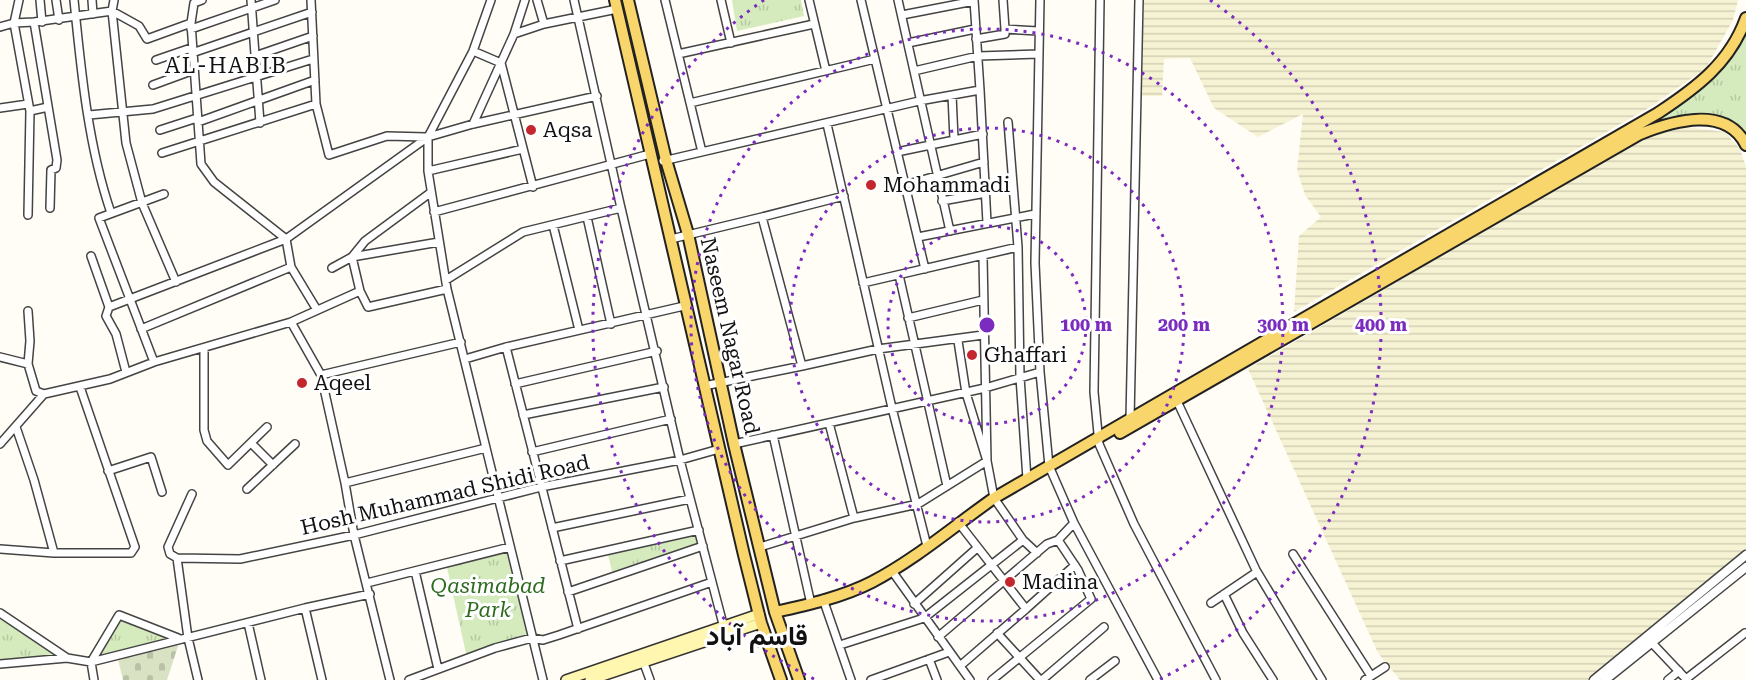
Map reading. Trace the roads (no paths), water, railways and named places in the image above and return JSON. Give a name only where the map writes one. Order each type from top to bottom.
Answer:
[{"type":"main road","name":"Naseem Nagar Road","points":[[628,0],[666,160],[688,234],[734,444],[775,612],[799,680]]},
{"type":"main road","name":"Naseem Nagar Road","points":[[616,5],[671,239],[684,306],[760,618],[781,680]]},
{"type":"main road","points":[[1099,440],[1130,419],[1658,113],[1698,85],[1716,68],[1736,42],[1746,18]]},
{"type":"main road","points":[[775,612],[811,604],[869,583],[891,571],[994,498],[1049,466],[1177,401],[1640,134],[1676,122],[1714,121],[1734,129],[1746,145]]},
{"type":"main road","points":[[719,449],[734,444]]},
{"type":"main road","points":[[590,680],[723,624],[760,618]]},
{"type":"main road","points":[[566,680],[760,618]]},
{"type":"street","points":[[19,0],[14,23],[29,107],[28,215]]},
{"type":"street","points":[[40,0],[38,22],[57,160],[56,168],[51,170],[50,208]]},
{"type":"street","points":[[56,0],[59,20]]},
{"type":"street","points":[[74,0],[89,114],[103,192],[111,213]]},
{"type":"street","points":[[92,0],[93,14]]},
{"type":"street","points":[[114,0],[112,11],[126,143],[142,203],[176,282]]},
{"type":"street","points":[[202,0],[194,1],[191,26],[201,164],[214,182],[286,239],[291,267],[317,310]]},
{"type":"street","points":[[0,27],[14,23],[59,20],[112,11],[139,26],[147,39],[251,4],[275,0]]},
{"type":"street","points":[[311,0],[316,104],[329,155],[387,136],[428,137],[473,124],[597,96]]},
{"type":"street","points":[[126,372],[116,334],[106,316],[110,307],[286,239],[428,137],[473,51],[491,0]]},
{"type":"street","points":[[473,124],[514,33],[525,0]]},
{"type":"street","points":[[537,0],[544,24]]},
{"type":"street","points":[[574,0],[621,208],[657,351],[680,460],[723,624]]},
{"type":"street","points":[[665,0],[702,152]]},
{"type":"street","points":[[721,0],[731,43]]},
{"type":"street","points":[[808,0],[826,71]]},
{"type":"street","points":[[861,0],[925,269]]},
{"type":"street","points":[[898,0],[950,231]]},
{"type":"street","points":[[902,15],[974,0],[987,223]]},
{"type":"street","points":[[976,39],[1005,34],[1003,0]]},
{"type":"street","points":[[1040,0],[1038,31],[1039,163],[1035,214],[1040,372],[1049,466],[1074,523],[1157,679]]},
{"type":"street","points":[[1100,0],[1094,392],[1099,440],[1134,524],[1216,680]]},
{"type":"street","points":[[1130,419],[1139,0]]},
{"type":"street","points":[[251,4],[255,32],[260,123]]},
{"type":"street","points":[[514,33],[616,5]]},
{"type":"street","points":[[156,60],[255,32],[312,12]]},
{"type":"street","points":[[678,54],[814,24]]},
{"type":"street","points":[[908,43],[975,29]]},
{"type":"street","points":[[1005,29],[1038,31]]},
{"type":"street","points":[[255,56],[313,36]]},
{"type":"street","points":[[473,51],[501,63]]},
{"type":"street","points":[[914,71],[978,56],[1038,54]]},
{"type":"street","points":[[89,114],[153,109],[313,58]]},
{"type":"street","points":[[690,104],[874,59]]},
{"type":"street","points":[[501,63],[533,187]]},
{"type":"street","points":[[153,86],[194,70]]},
{"type":"street","points":[[160,130],[258,101],[315,80]]},
{"type":"street","points":[[434,212],[613,165],[651,159],[666,160],[919,101],[980,90]]},
{"type":"street","points":[[952,95],[954,139]]},
{"type":"street","points":[[162,153],[316,104]]},
{"type":"street","points":[[0,108],[48,107]]},
{"type":"street","points":[[1008,122],[1018,248],[1020,377],[1027,479]]},
{"type":"street","points":[[828,124],[891,408],[918,504],[927,546]]},
{"type":"street","points":[[897,152],[983,134]]},
{"type":"street","points":[[428,137],[430,193],[447,289],[543,680]]},
{"type":"street","points":[[428,171],[523,149]]},
{"type":"street","points":[[905,185],[984,162]]},
{"type":"street","points":[[352,257],[365,241],[430,193]]},
{"type":"street","points":[[942,201],[986,193]]},
{"type":"street","points":[[154,362],[99,219],[164,194]]},
{"type":"street","points":[[671,239],[844,196]]},
{"type":"street","points":[[446,280],[523,232],[621,208]]},
{"type":"street","points":[[918,237],[1035,214]]},
{"type":"street","points":[[587,217],[611,324]]},
{"type":"street","points":[[762,217],[801,366]]},
{"type":"street","points":[[553,225],[579,330]]},
{"type":"street","points":[[332,268],[352,257],[439,242]]},
{"type":"street","points":[[863,283],[1018,248]]},
{"type":"street","points":[[91,256],[110,307]]},
{"type":"street","points":[[352,257],[360,291],[368,307],[447,289]]},
{"type":"street","points":[[983,257],[987,461]]},
{"type":"street","points":[[141,329],[291,267]]},
{"type":"street","points":[[899,275],[947,486]]},
{"type":"street","points":[[28,311],[30,342],[28,364],[36,391],[44,394],[80,387],[154,362],[291,322],[360,291]]},
{"type":"street","points":[[908,318],[983,300]]},
{"type":"street","points":[[465,359],[506,347],[684,306]]},
{"type":"street","points":[[291,322],[321,375],[354,535],[390,680]]},
{"type":"street","points":[[704,386],[878,349],[958,341],[983,335]]},
{"type":"street","points":[[958,341],[966,393],[987,461],[994,498],[1023,540],[1037,553]]},
{"type":"street","points":[[321,375],[460,342]]},
{"type":"street","points":[[506,347],[578,629]]},
{"type":"street","points":[[204,349],[204,430],[207,441],[228,465],[267,427]]},
{"type":"street","points":[[515,384],[657,351]]},
{"type":"street","points":[[0,357],[28,364]]},
{"type":"street","points":[[734,444],[966,393],[1040,372]]},
{"type":"street","points":[[0,549],[54,554],[105,555],[131,553],[135,547],[80,387]]},
{"type":"street","points":[[523,415],[664,387]]},
{"type":"street","points":[[0,444],[44,394]]},
{"type":"street","points":[[1177,401],[1257,573],[1322,680]]},
{"type":"street","points":[[532,452],[671,419]]},
{"type":"street","points":[[829,423],[854,518]]},
{"type":"street","points":[[15,427],[34,480],[54,554]]},
{"type":"street","points":[[0,435],[9,434]]},
{"type":"street","points":[[773,435],[798,535],[811,604]]},
{"type":"street","points":[[250,443],[273,465]]},
{"type":"street","points":[[247,489],[295,444]]},
{"type":"street","points":[[345,483],[486,448]]},
{"type":"street","name":"Hosh Muhammad Shidi Road","points":[[177,558],[240,559],[354,535],[541,487],[680,460],[719,449]]},
{"type":"street","points":[[108,471],[151,457],[162,492]]},
{"type":"street","points":[[760,547],[854,518],[918,504],[987,461]]},
{"type":"street","points":[[192,494],[168,547],[170,554],[177,558],[188,638],[198,680]]},
{"type":"street","points":[[552,528],[690,499]]},
{"type":"street","points":[[958,522],[1026,609]]},
{"type":"street","points":[[938,637],[1047,544],[1058,540],[1074,523]]},
{"type":"street","points":[[560,561],[699,530]]},
{"type":"street","points":[[840,645],[924,618],[1023,540]]},
{"type":"street","points":[[996,679],[1091,599],[1075,565],[1058,540]]},
{"type":"street","points":[[568,592],[703,546]]},
{"type":"street","points":[[367,583],[510,547]]},
{"type":"street","points":[[914,604],[977,548]]},
{"type":"street","points":[[1293,554],[1368,678],[1385,667]]},
{"type":"street","points":[[1605,680],[1630,655],[1746,555]]},
{"type":"street","points":[[960,666],[1075,565]]},
{"type":"street","points":[[1594,680],[1652,643],[1746,567]]},
{"type":"street","points":[[415,571],[438,669]]},
{"type":"street","points":[[891,571],[970,680]]},
{"type":"street","points":[[1211,603],[1257,573]]},
{"type":"street","points":[[409,680],[495,648],[532,638],[543,640],[712,582]]},
{"type":"street","points":[[0,663],[67,658],[91,662],[178,638],[188,638],[370,594]]},
{"type":"street","points":[[1224,594],[1243,633],[1273,680]]},
{"type":"street","points":[[823,599],[851,680]]},
{"type":"street","points":[[305,608],[322,680]]},
{"type":"street","points":[[0,613],[67,658]]},
{"type":"street","points":[[94,680],[91,662],[119,615],[178,638]]},
{"type":"street","points":[[248,623],[261,680]]},
{"type":"street","points":[[998,633],[1041,680],[1104,627]]},
{"type":"street","points":[[1652,643],[1687,680],[1745,633]]},
{"type":"street","points":[[872,680],[949,652]]},
{"type":"street","points":[[642,657],[650,680]]},
{"type":"street","points":[[929,658],[937,680]]},
{"type":"street","points":[[1090,680],[1115,661]]},
{"type":"street","points":[[1668,680],[1679,670]]},
{"type":"street","points":[[894,672],[896,680]]},
{"type":"place","name":"Aqsa","points":[[531,130]]},
{"type":"place","name":"Mohammadi","points":[[871,185]]},
{"type":"place","name":"Ghaffari","points":[[972,355]]},
{"type":"place","name":"Aqeel","points":[[302,383]]},
{"type":"place","name":"Madina","points":[[1010,582]]},
{"type":"district","name":"AL-HABIB","points":[[226,65]]},
{"type":"district","name":"قاسم آباد","points":[[757,636]]},
{"type":"park label","name":"Qasimabad Park","points":[[488,598]]}]
